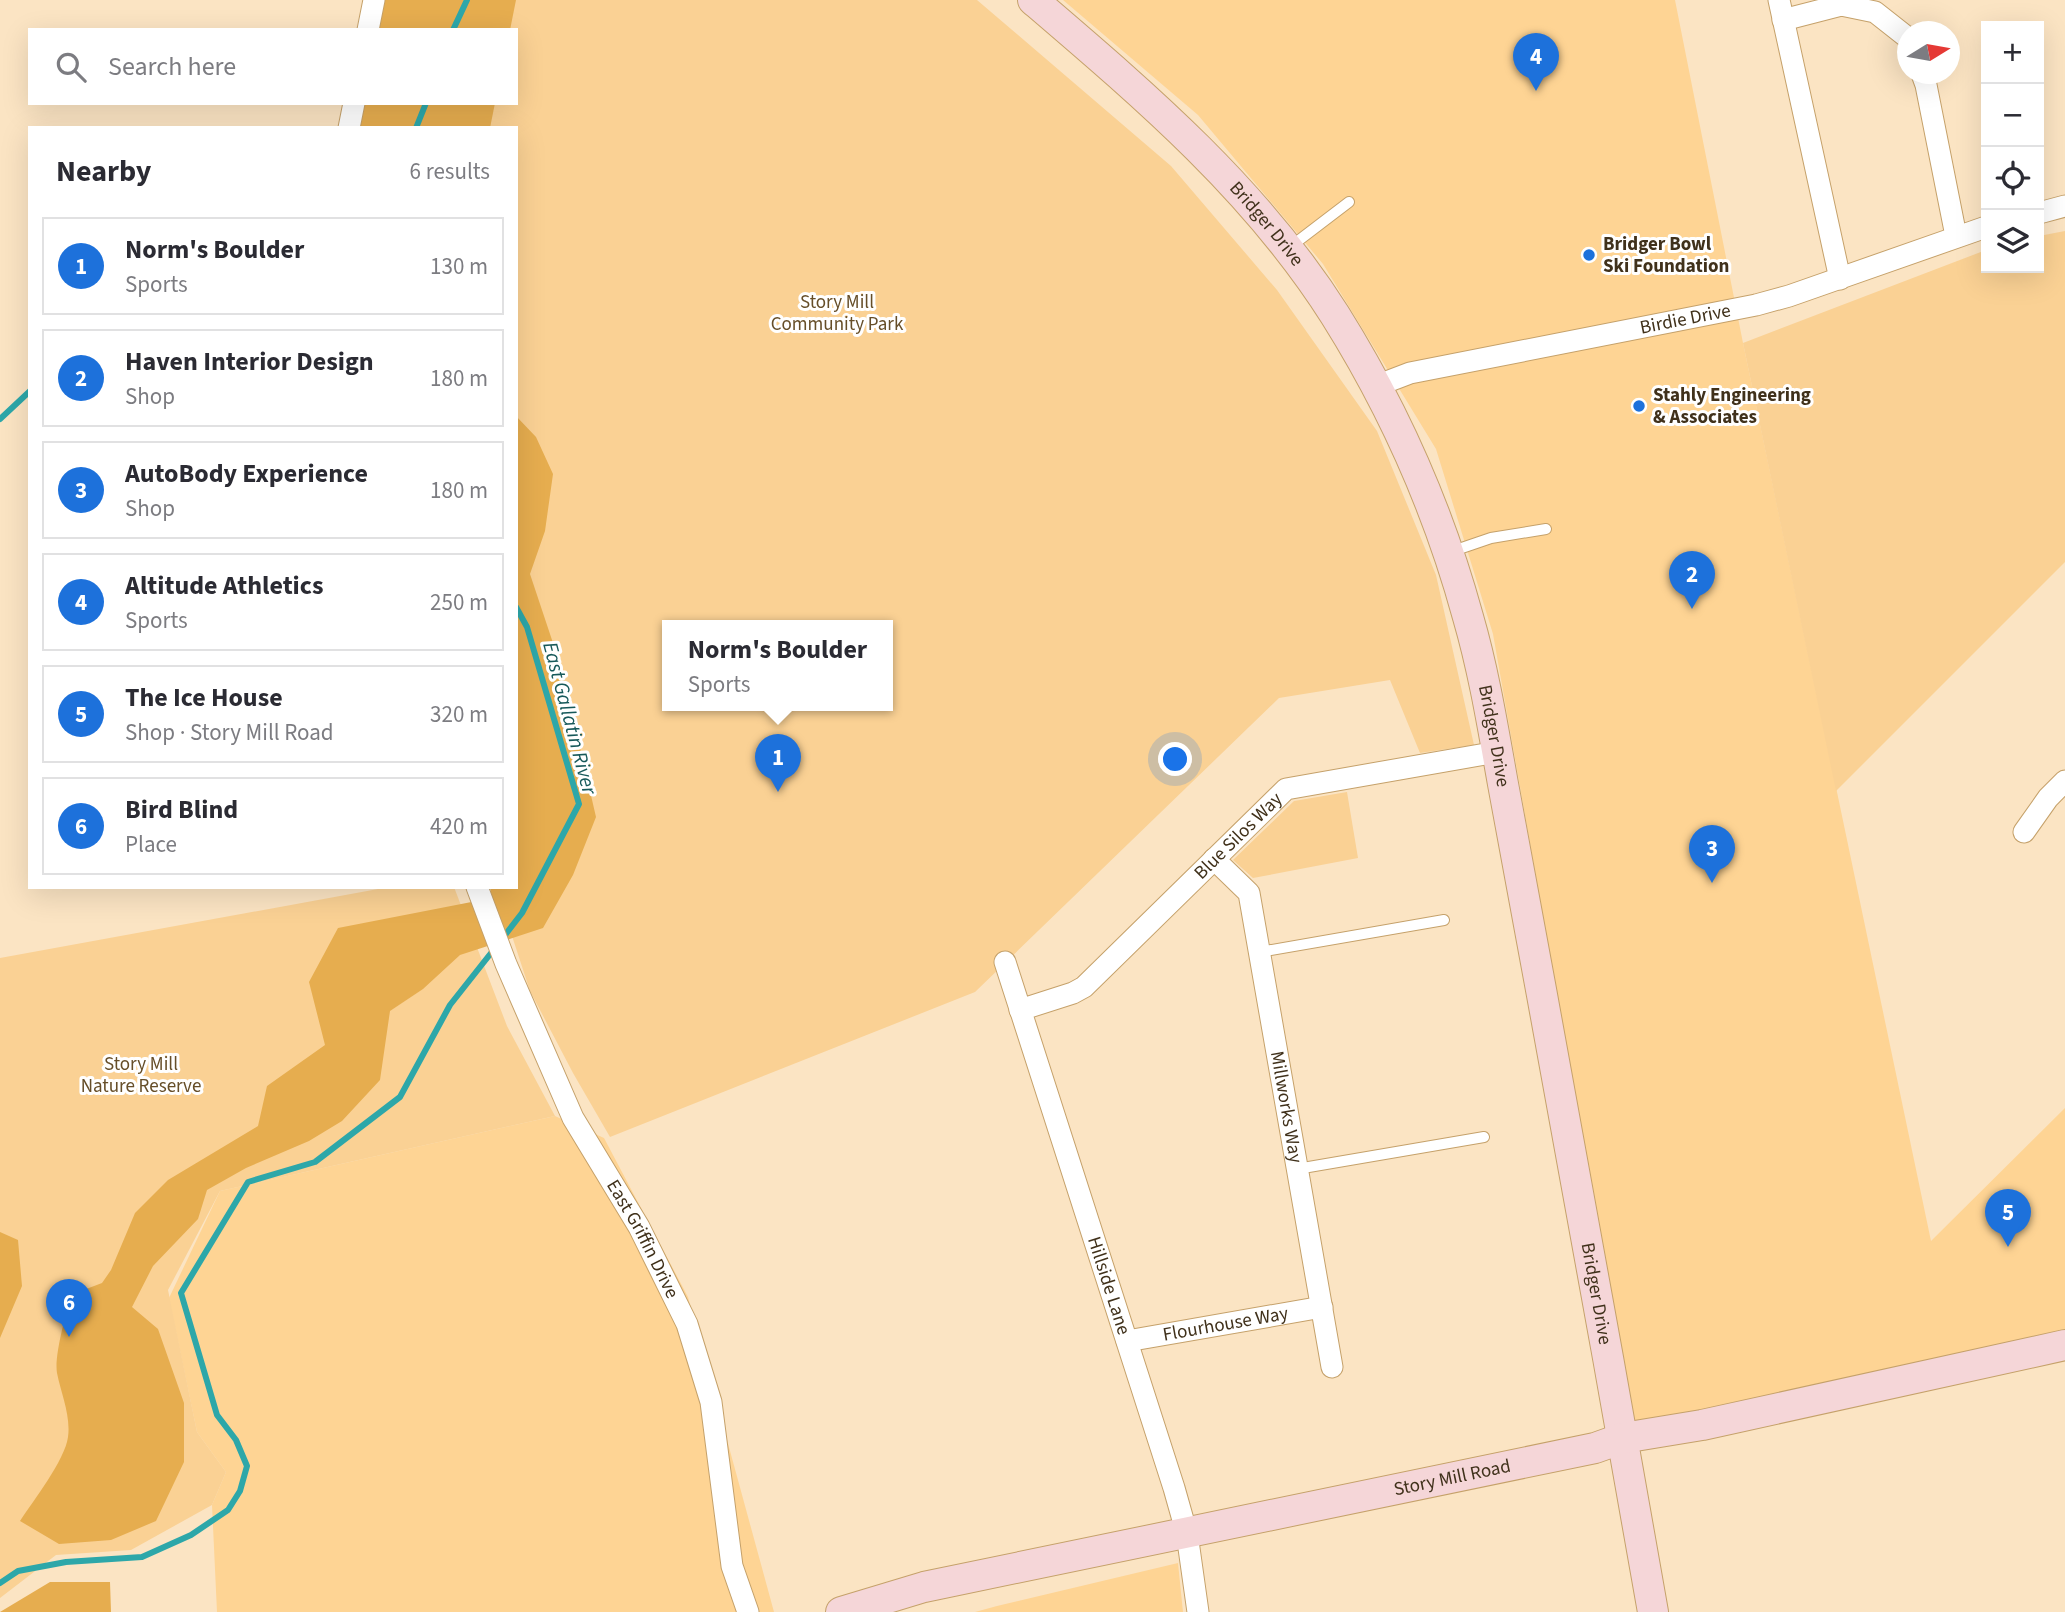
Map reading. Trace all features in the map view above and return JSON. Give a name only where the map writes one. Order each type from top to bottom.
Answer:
[{"type":"main road","name":"Bridger Drive","points":[[1033,0],[1150,101],[1193,142],[1224,174],[1287,249],[1334,313],[1376,386],[1423,485],[1449,553],[1475,644],[1497,752],[1653,1612]]},
{"type":"main road","name":"Story Mill Road","points":[[841,1612],[924,1587],[1595,1448],[1623,1438],[1702,1425],[2065,1345]]},
{"type":"street","points":[[368,28],[374,0]]},
{"type":"street","points":[[1840,279],[1781,10],[1841,5],[1875,12],[1897,29]]},
{"type":"street","points":[[1926,84],[1956,236]]},
{"type":"street","points":[[349,126],[354,105]]},
{"type":"street","points":[[2044,212],[2065,206]]},
{"type":"street","name":"Birdie Drive","points":[[1376,386],[1410,373],[1756,305],[1840,279],[1981,228]]},
{"type":"street","name":"Blue Silos Way","points":[[1020,1010],[1084,987],[1286,789],[1497,752]]},
{"type":"street","points":[[2024,832],[2048,798],[2065,781]]},
{"type":"street","name":"Millworks Way","points":[[1214,859],[1249,893],[1332,1367]]},
{"type":"street","name":"East Griffin Drive","points":[[478,889],[506,964],[573,1118],[639,1227],[687,1324],[711,1402],[732,1566],[748,1612]]},
{"type":"street","name":"Hillside Lane","points":[[1005,962],[1174,1488],[1186,1534],[1198,1612]]},
{"type":"street","name":"Flourhouse Way","points":[[1127,1341],[1322,1307]]},
{"type":"lane","points":[[1287,249],[1349,202]]},
{"type":"lane","points":[[1449,553],[1491,538],[1546,529]]},
{"type":"lane","points":[[1260,952],[1444,920]]},
{"type":"lane","points":[[1297,1169],[1484,1137]]},
{"type":"shaded area","points":[[380,0],[516,0],[510,28],[375,28]]},
{"type":"shaded area","points":[[1063,0],[1675,0],[1743,343],[1931,1241],[2065,1108],[2065,1361],[1637,1449],[1493,634],[1436,449],[1323,264],[1198,115]]},
{"type":"shaded area","points":[[364,105],[495,105],[490,126],[360,126]]},
{"type":"shaded area","points":[[518,418],[536,437],[553,474],[545,531],[530,574],[562,670],[596,817],[573,875],[543,928],[460,955],[423,989],[390,1011],[380,1080],[342,1121],[309,1141],[246,1168],[207,1190],[198,1219],[153,1266],[132,1307],[158,1329],[184,1403],[184,1462],[156,1521],[111,1540],[59,1544],[20,1521],[55,1468],[66,1446],[69,1429],[57,1373],[57,1356],[73,1294],[102,1283],[111,1270],[135,1213],[168,1180],[258,1126],[267,1086],[325,1045],[309,982],[338,928],[492,898],[490,889],[518,889]]},
{"type":"shaded area","points":[[555,1116],[604,1138],[688,1297],[774,1612],[217,1612],[212,1505],[226,1472],[197,1432],[169,1298],[220,1191]]},
{"type":"shaded area","points":[[0,1232],[18,1240],[22,1286],[0,1338]]},
{"type":"shaded area","points":[[1178,1563],[1183,1612],[975,1612],[997,1606]]},
{"type":"shaded area","points":[[50,1582],[110,1582],[111,1612],[0,1612]]},
{"type":"green space","name":"Story Mill Community Park","points":[[398,0],[977,0],[1171,166],[1277,290],[1377,431],[1436,575],[1474,745],[1420,753],[1390,680],[1279,698],[975,992],[610,1137],[530,991],[497,889],[518,889],[518,126],[373,126],[379,105],[518,105],[518,28],[394,28]]},
{"type":"green space","points":[[2065,231],[2065,562],[1836,791],[1743,343],[1981,252],[1981,273],[2044,273],[2044,235]]},
{"type":"green space","points":[[1347,792],[1358,858],[1253,878],[1233,860],[1294,801]]},
{"type":"green space","name":"Story Mill Nature Reserve","points":[[378,889],[455,889],[507,1026],[555,1116],[220,1191],[168,1290],[197,1432],[226,1472],[212,1505],[131,1550],[56,1555],[0,1598],[0,958]]},
{"type":"waterway","name":"East Gallatin River","points":[[454,28],[467,0]]},
{"type":"waterway","name":"East Gallatin River","points":[[417,126],[425,105]]},
{"type":"waterway","points":[[0,419],[28,393]]},
{"type":"waterway","name":"East Gallatin River","points":[[502,939],[522,913],[579,804],[527,627],[518,611]]},
{"type":"waterway","name":"East Gallatin River","points":[[0,1583],[18,1571],[66,1562],[142,1557],[191,1535],[228,1510],[240,1491],[247,1466],[236,1440],[217,1415],[181,1293],[248,1182],[315,1162],[400,1097],[450,1005],[495,948]]},
{"type":"place","name":"Altitude Athletics","points":[[1536,91]]},
{"type":"place","name":"Bridger Bowl Ski Foundation","points":[[1589,255]]},
{"type":"place","name":"Stahly Engineering & Associates","points":[[1639,406]]},
{"type":"place","name":"Haven Interior Design","points":[[1692,609]]},
{"type":"place","name":"Norm's Boulder","points":[[778,792]]},
{"type":"place","name":"AutoBody Experience","points":[[1712,883]]},
{"type":"place","name":"The Ice House","points":[[2008,1247]]},
{"type":"place","name":"Bird Blind","points":[[69,1337]]}]
